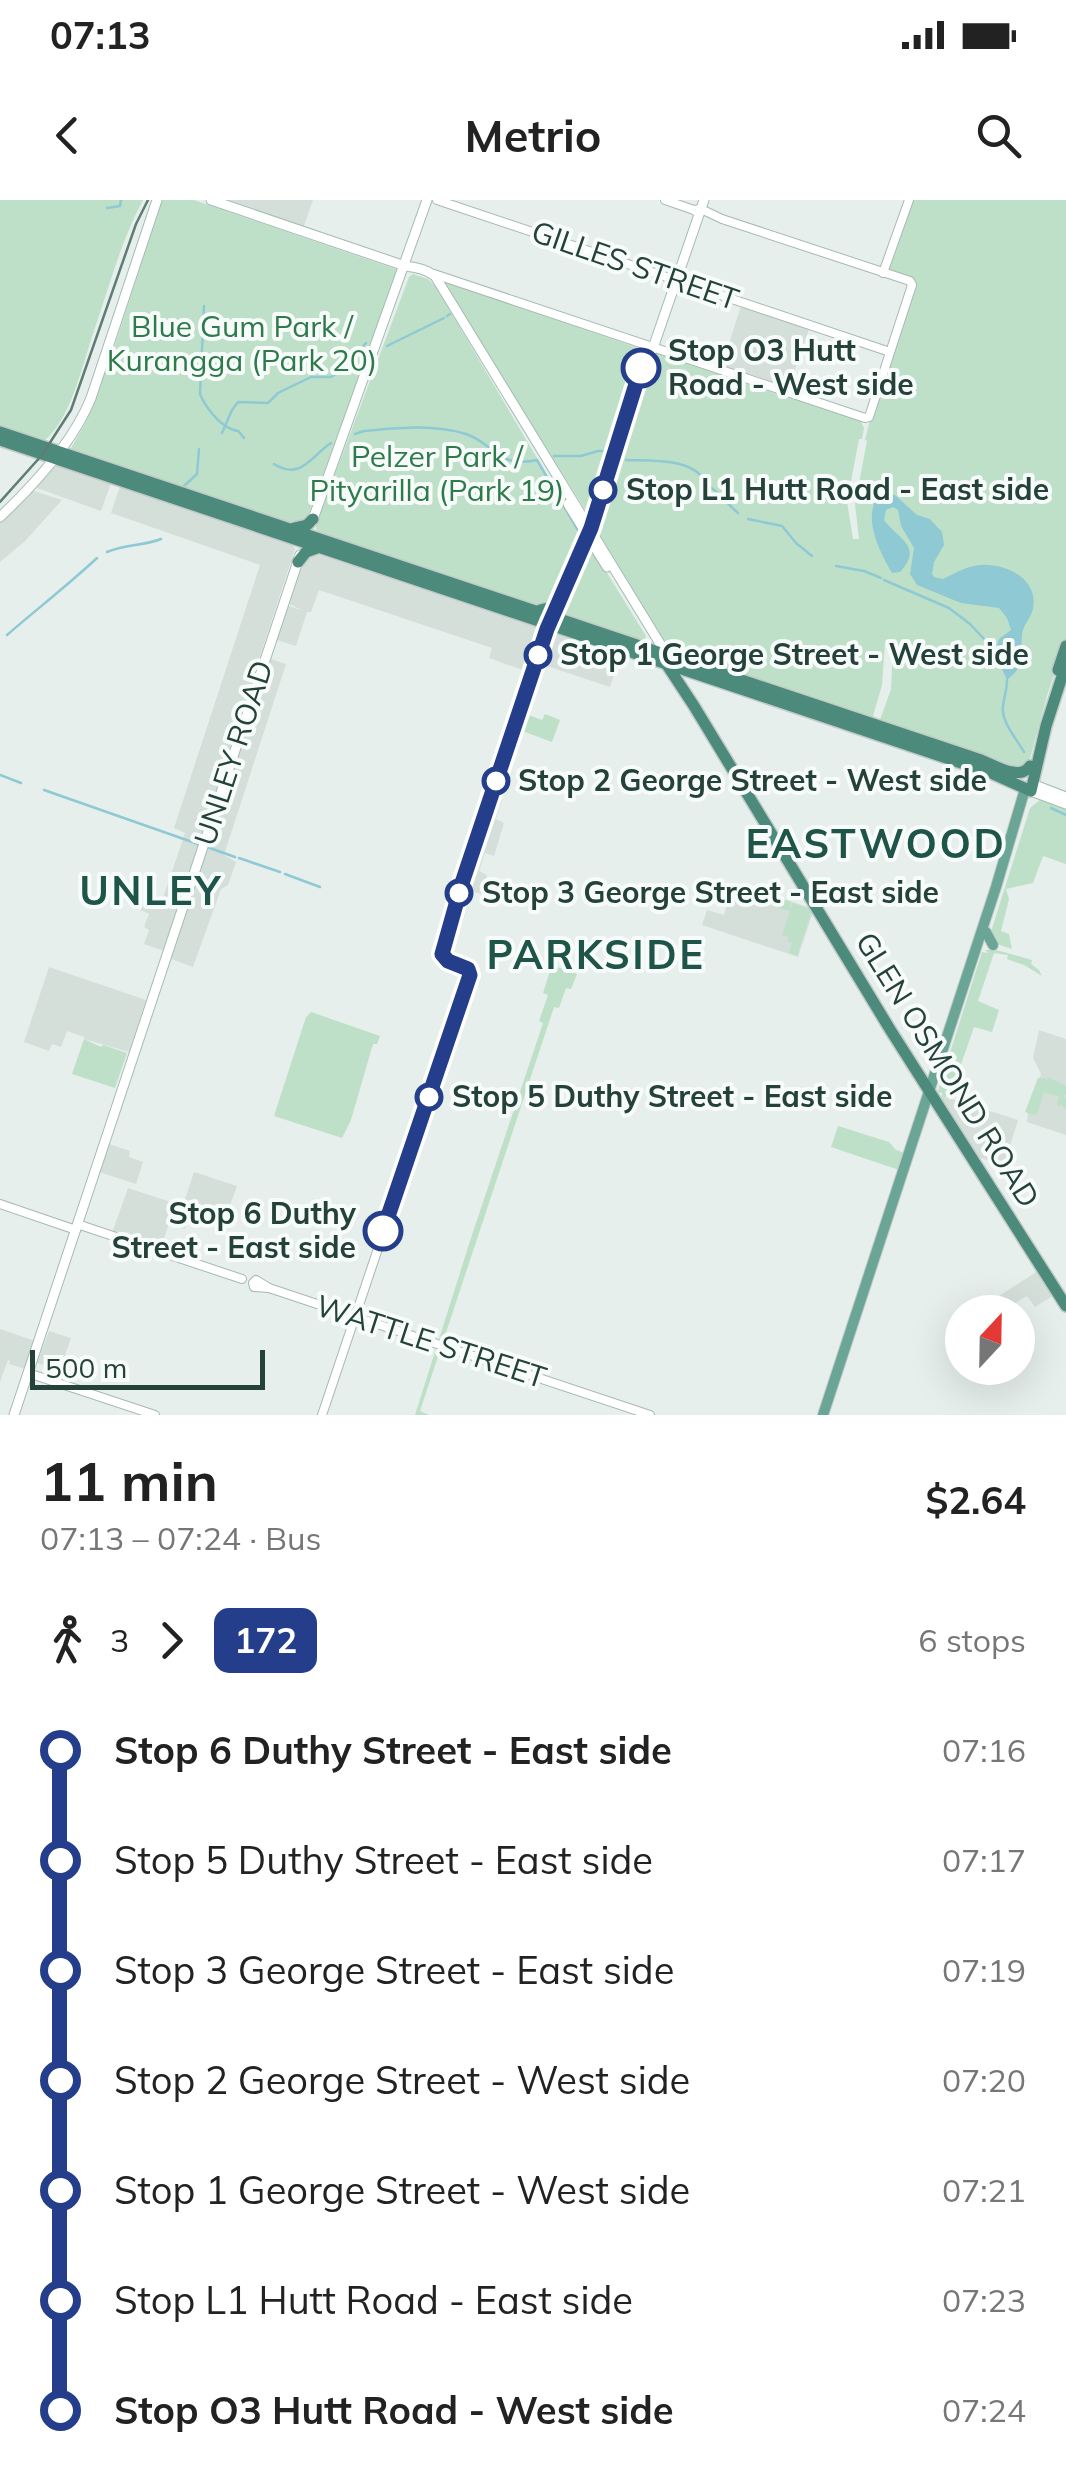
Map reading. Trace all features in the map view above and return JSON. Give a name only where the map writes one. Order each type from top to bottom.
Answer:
[{"type":"highway","points":[[2,437],[269,531],[290,533],[313,519]]},
{"type":"highway","points":[[157,489],[250,515],[330,548],[529,612],[991,773],[1025,791]]},
{"type":"highway","points":[[250,515],[256,522],[269,526],[269,531]]},
{"type":"highway","points":[[298,562],[309,550],[330,548]]},
{"type":"highway","points":[[529,612],[552,607],[558,601]]},
{"type":"highway","points":[[1025,791],[1066,646]]},
{"type":"highway","points":[[1025,791],[1066,664]]},
{"type":"highway","points":[[672,665],[1003,770],[1020,773],[1030,766]]},
{"type":"highway","name":"GLEN OSMOND ROAD","points":[[672,665],[694,706]]},
{"type":"highway","name":"GLEN OSMOND ROAD","points":[[672,665],[930,1093],[1066,1306]]},
{"type":"highway","points":[[1003,770],[1025,791]]},
{"type":"highway","points":[[918,1072],[929,1077],[934,1074]]},
{"type":"highway","points":[[926,1113],[932,1109],[944,1113]]},
{"type":"main road","points":[[2,515],[54,454],[88,397],[154,200]]},
{"type":"main road","points":[[211,200],[430,272]]},
{"type":"main road","name":"UNLEY ROAD","points":[[14,1415],[298,562],[428,200]]},
{"type":"main road","points":[[550,620],[589,532],[636,382],[699,207]]},
{"type":"main road","points":[[405,266],[438,285]]},
{"type":"main road","name":"GLEN OSMOND ROAD","points":[[430,272],[672,665]]},
{"type":"main road","points":[[290,533],[298,562]]},
{"type":"main road","points":[[1025,791],[1066,801]]},
{"type":"main road","points":[[1025,791],[1066,801]]},
{"type":"main road","points":[[823,1415],[986,932],[1025,791]]},
{"type":"main road","points":[[908,1158],[926,1113],[934,1074],[1025,791]]},
{"type":"main road","points":[[986,932],[992,946]]},
{"type":"street","name":"GILLES STREET","points":[[437,200],[890,352]]},
{"type":"street","points":[[430,272],[869,417],[910,282],[722,219],[699,207],[665,200]]},
{"type":"street","points":[[883,273],[908,202],[894,200]]},
{"type":"street","points":[[438,285],[456,282]]},
{"type":"street","points":[[322,1415],[460,1000],[468,972],[441,957],[442,951],[550,620]]},
{"type":"street","name":"WATTLE STREET","points":[[0,1204],[242,1279],[650,1415]]},
{"type":"street","points":[[28,1374],[155,1415]]},
{"type":"shaded area","points":[[226,200],[313,200],[304,226]]},
{"type":"shaded area","points":[[741,306],[809,329],[789,387],[722,365]]},
{"type":"shaded area","points":[[55,463],[111,483],[101,511],[34,487]]},
{"type":"shaded area","points":[[121,483],[292,544],[295,549],[164,951],[144,944],[149,914],[141,910],[147,893],[163,898],[185,833],[174,828],[260,565],[111,513]]},
{"type":"shaded area","points":[[31,490],[62,500],[0,562],[0,521]]},
{"type":"shaded area","points":[[314,553],[621,653],[610,687],[535,662],[531,673],[489,658],[492,648],[319,590],[296,646],[274,639],[286,605],[304,611],[289,604],[305,556]]},
{"type":"shaded area","points":[[268,658],[286,664],[224,855],[236,862],[228,885],[221,889],[193,967],[169,958]]},
{"type":"shaded area","points":[[496,797],[502,800],[496,819],[504,823],[494,856],[485,853],[479,871],[487,875],[481,894],[472,891],[462,924],[455,921]]},
{"type":"shaded area","points":[[734,883],[814,909],[798,957],[702,925],[707,910],[724,915]]},
{"type":"shaded area","points":[[49,967],[146,1000],[129,1052],[67,1031],[61,1047],[52,1044],[49,1051],[24,1042]]},
{"type":"shaded area","points":[[1039,1030],[1066,1039],[1066,1135],[1027,1122],[1041,1074],[1033,1058]]},
{"type":"shaded area","points":[[940,1095],[1018,1120],[1004,1165],[977,1157]]},
{"type":"shaded area","points":[[109,1144],[130,1151],[129,1157],[143,1162],[136,1184],[99,1172]]},
{"type":"shaded area","points":[[194,1172],[237,1186],[226,1216],[193,1205],[185,1229],[169,1224],[160,1250],[112,1233],[128,1188],[180,1205]]},
{"type":"shaded area","points":[[1038,1271],[1054,1295],[1035,1307],[1035,1295],[1001,1295]]},
{"type":"shaded area","points":[[0,1329],[35,1341],[25,1369],[9,1364],[8,1360],[0,1382]]},
{"type":"shaded area","points":[[49,1331],[71,1338],[60,1370],[37,1363]]},
{"type":"green space","points":[[0,200],[143,200],[122,248],[68,407],[42,442],[0,429]]},
{"type":"green space","name":"Blue Gum Park / Kurangga (Park 20)","points":[[162,200],[194,200],[398,270],[305,524],[88,458],[71,448],[86,422],[112,354]]},
{"type":"green space","points":[[914,200],[1066,200],[1066,639],[1028,766],[1020,771],[881,723],[891,689],[893,645],[885,644],[882,685],[873,720],[666,649],[597,530],[659,351],[860,420],[864,428],[847,502],[853,539],[859,539],[855,504],[865,440],[917,283],[887,271]]},
{"type":"green space","name":"Pelzer Park / Pityarilla (Park 19)","points":[[413,274],[428,279],[436,287],[583,536],[551,603],[539,607],[323,535],[316,529]]},
{"type":"green space","points":[[447,282],[644,350],[591,513],[588,514],[443,284]]},
{"type":"green space","points":[[594,552],[646,636],[643,643],[562,616],[587,554]]},
{"type":"green space","points":[[523,713],[542,720],[545,714],[560,720],[552,742],[517,729]]},
{"type":"green space","points":[[1040,800],[1066,809],[1066,864],[1043,856],[1033,883],[1006,889],[1009,899],[1001,931],[1009,934],[1012,949],[989,938],[1030,808]]},
{"type":"green space","points":[[778,898],[791,902],[790,909],[793,903],[812,910],[797,956],[789,953],[792,943],[782,935],[790,911],[776,907]]},
{"type":"green space","points":[[985,950],[1032,960],[1042,976],[1007,959],[1008,955],[994,953],[978,1001],[999,1010],[992,1032],[974,1027],[950,1096],[943,1100],[939,1087],[982,952],[988,953]]},
{"type":"green space","points":[[552,965],[577,974],[571,989],[566,988],[559,1008],[554,1007],[420,1411],[429,1415],[415,1415],[543,1023],[539,1021],[548,995],[543,993]]},
{"type":"green space","points":[[311,1012],[380,1036],[377,1044],[373,1044],[342,1138],[274,1116],[306,1017]]},
{"type":"green space","points":[[84,1039],[127,1053],[115,1088],[72,1074]]},
{"type":"green space","points":[[1048,1077],[1066,1086],[1066,1109],[1057,1106],[1059,1096],[1044,1093],[1036,1116],[1025,1112],[1038,1078]]},
{"type":"green space","points":[[838,1126],[889,1142],[905,1153],[899,1170],[831,1147]]},
{"type":"water","points":[[881,493],[895,495],[942,532],[944,545],[934,562],[934,577],[943,579],[970,567],[990,565],[1010,570],[1026,581],[1034,598],[1033,609],[1023,630],[1020,664],[1007,680],[995,654],[999,639],[1011,630],[1007,618],[999,608],[961,603],[917,585],[910,574],[914,548],[901,526],[898,510],[893,507],[886,510],[884,520],[906,543],[910,556],[900,572],[892,573],[872,522],[875,502]]},
{"type":"waterway","points":[[107,208],[120,206],[121,200]]},
{"type":"waterway","points":[[204,306],[200,394],[216,418],[244,438]]},
{"type":"waterway","points":[[387,346],[444,318]]},
{"type":"waterway","points":[[222,433],[238,402],[268,403],[278,393],[311,377],[331,377],[366,343]]},
{"type":"waterway","points":[[355,434],[403,428],[441,429],[466,434],[513,461],[537,460],[582,537]]},
{"type":"waterway","points":[[274,464],[283,469],[299,468],[331,443]]},
{"type":"waterway","points":[[184,486],[197,474],[199,449]]},
{"type":"waterway","points":[[554,456],[606,451]]},
{"type":"waterway","points":[[626,460],[672,462],[693,469],[738,513]]},
{"type":"waterway","points":[[748,519],[782,526],[812,556]]},
{"type":"waterway","points":[[107,552],[161,539]]},
{"type":"waterway","points":[[7,635],[97,558]]},
{"type":"waterway","points":[[836,566],[881,578]]},
{"type":"waterway","points":[[884,580],[949,608],[998,649]]},
{"type":"waterway","points":[[1007,680],[1004,718],[1024,752]]},
{"type":"waterway","points":[[0,775],[21,783]]},
{"type":"waterway","points":[[44,790],[198,844]]},
{"type":"waterway","points":[[1051,808],[1066,815]]},
{"type":"waterway","points":[[207,847],[235,857]]},
{"type":"waterway","points":[[239,858],[280,872]]},
{"type":"waterway","points":[[285,874],[320,887]]},
{"type":"tram line","points":[[0,502],[42,455],[71,410],[136,224],[148,200]]},
{"type":"bus line","name":"172","points":[[383,1231],[470,975],[468,969],[448,961],[442,948],[552,616],[591,528],[641,368]]},
{"type":"place","name":"Stop O3 Hutt Road - West side","points":[[641,368]]},
{"type":"place","name":"Stop L1 Hutt Road - East side","points":[[603,490]]},
{"type":"place","name":"Stop 1 George Street - West side","points":[[538,655]]},
{"type":"place","name":"Stop 2 George Street - West side","points":[[496,781]]},
{"type":"place","name":"Stop 3 George Street - East side","points":[[459,893]]},
{"type":"place","name":"Stop 5 Duthy Street - East side","points":[[429,1097]]},
{"type":"place","name":"Stop 6 Duthy Street - East side","points":[[383,1231]]},
{"type":"district","name":"EASTWOOD","points":[[876,844]]},
{"type":"district","name":"UNLEY","points":[[151,891]]},
{"type":"district","name":"PARKSIDE","points":[[596,955]]}]
